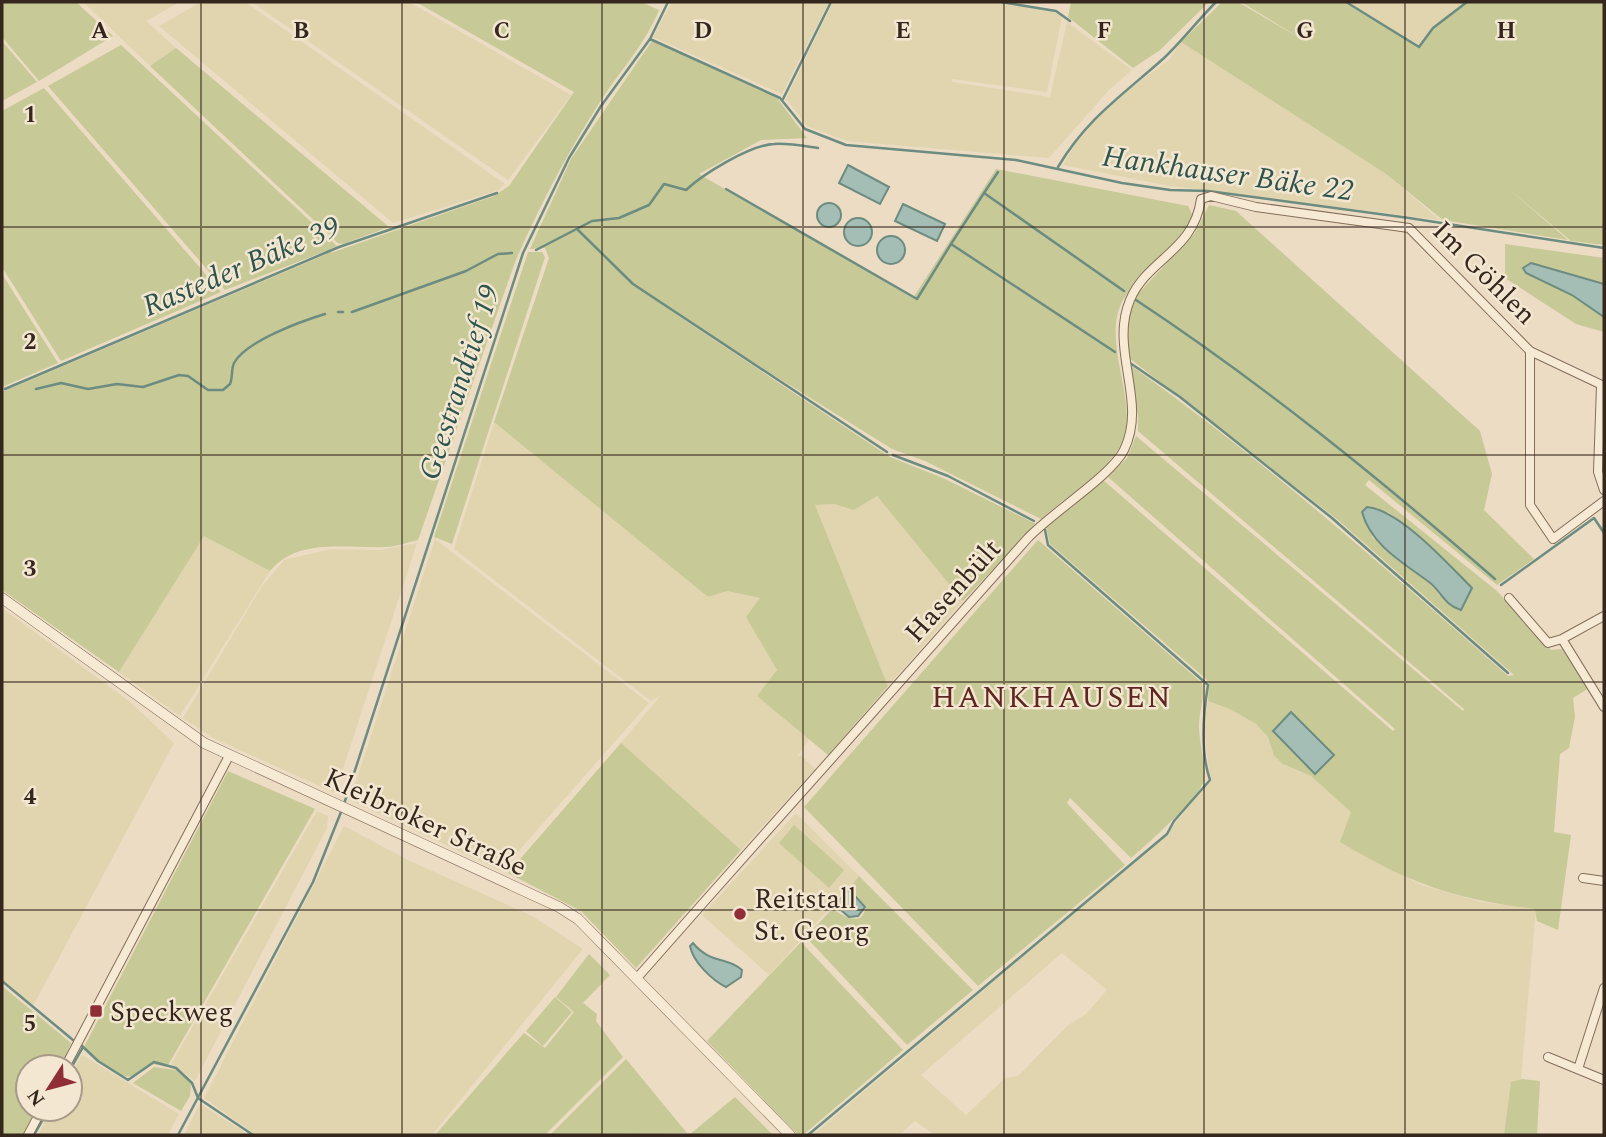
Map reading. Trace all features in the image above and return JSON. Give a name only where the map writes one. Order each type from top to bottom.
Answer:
[{"type":"street","name":"Im Göhlen","points":[[1200,198],[1211,197],[1255,207],[1409,228],[1530,351],[1603,386]]},
{"type":"street","name":"Hasenbült","points":[[637,978],[1037,529],[1118,460],[1130,435],[1134,416],[1121,334],[1125,313],[1133,292],[1187,236],[1198,218],[1200,198]]},
{"type":"street","points":[[1530,351],[1530,505],[1553,539],[1604,501]]},
{"type":"street","points":[[1603,386],[1598,472],[1604,490]]},
{"type":"street","points":[[1509,597],[1548,643],[1562,639],[1604,616]]},
{"type":"street","name":"Kleibroker Straße","points":[[2,598],[180,727],[229,756],[559,907],[592,931],[790,1135]]},
{"type":"street","points":[[1562,639],[1604,707]]},
{"type":"street","points":[[72,1053],[229,756]]},
{"type":"street","points":[[1583,878],[1604,881]]},
{"type":"street","points":[[1578,1069],[1601,1007],[1604,988]]},
{"type":"street","points":[[1548,1057],[1604,1080]]},
{"type":"shaded area","points":[[83,2],[180,2],[146,21],[176,48],[150,66]]},
{"type":"shaded area","points":[[201,2],[245,2],[505,184],[499,190],[393,223],[159,26]]},
{"type":"shaded area","points":[[252,2],[409,2],[571,95],[508,180]]},
{"type":"shaded area","points":[[672,2],[829,2],[782,94],[653,37]]},
{"type":"shaded area","points":[[833,2],[998,2],[1051,10],[1062,17],[1047,92],[952,79],[952,82],[1050,97],[1067,22],[1132,70],[1109,90],[1049,158],[847,141],[807,126],[786,99]]},
{"type":"shaded area","points":[[1348,2],[1467,2],[1433,28],[1419,47]]},
{"type":"shaded area","points":[[1181,42],[1386,174],[1440,220],[1170,186],[1063,165],[1075,144],[1112,102],[1169,60]]},
{"type":"shaded area","points":[[494,422],[708,597],[727,591],[761,598],[767,650],[777,671],[757,696],[809,739],[797,757],[801,755],[815,769],[741,850],[621,743],[661,695],[651,701],[454,549]]},
{"type":"shaded area","points":[[877,496],[963,601],[888,686],[814,505],[834,504],[854,510]]},
{"type":"shaded area","points":[[204,535],[270,571],[180,716],[119,672]]},
{"type":"shaded area","points":[[435,539],[649,703],[501,871],[350,800]]},
{"type":"shaded area","points":[[417,543],[335,793],[213,738],[183,718],[262,586],[284,560],[331,549],[380,550]]},
{"type":"shaded area","points":[[2,608],[129,701],[174,743],[33,1006],[2,979]]},
{"type":"shaded area","points":[[1208,701],[1230,709],[1256,724],[1268,737],[1274,756],[1283,764],[1311,776],[1352,812],[1341,842],[1421,885],[1481,902],[1536,909],[1521,1079],[1511,1082],[1504,1135],[935,1135],[915,1121],[899,1135],[813,1135],[1167,834],[1210,780],[1204,726]],"holes":[[[1062,953],[1107,990],[1086,1014],[1067,1026],[1018,1076],[1005,1078],[966,1115],[921,1075]]]},
{"type":"shaded area","points":[[317,811],[328,816],[327,828],[195,1081],[171,1064]]},
{"type":"shaded area","points":[[796,813],[859,876],[769,975],[702,915]]},
{"type":"shaded area","points":[[344,826],[410,861],[532,916],[583,949],[432,1135],[256,1135],[204,1098]]},
{"type":"shaded area","points":[[84,1056],[179,1114],[168,1135],[38,1135],[44,1123],[84,1123]]},
{"type":"shaded area","points":[[200,1104],[240,1129],[247,1135],[184,1135]]},
{"type":"green space","points":[[2,2],[76,2],[113,36],[39,81],[2,37]]},
{"type":"green space","points":[[416,2],[641,2],[659,10],[631,59],[575,143],[524,242],[418,540],[389,547],[308,549],[281,560],[270,571],[204,536],[119,672],[2,590],[2,392],[327,254],[326,251],[225,290],[48,86],[121,45],[337,246],[330,249],[331,253],[494,196],[509,186],[574,92]]},
{"type":"green space","points":[[1071,2],[1209,2],[1160,50],[1133,68],[1068,17]]},
{"type":"green space","points":[[1222,2],[1238,2],[1310,44],[1241,2],[1343,2],[1419,47],[1435,27],[1467,2],[1604,2],[1604,245],[1571,241],[1505,186],[1568,240],[1443,220],[1386,174],[1181,42]]},
{"type":"green space","points":[[2,41],[37,82],[2,101]]},
{"type":"green space","points":[[652,41],[777,98],[807,138],[761,140],[699,174],[913,298],[996,169],[1188,206],[1193,216],[1171,247],[1126,295],[1117,315],[1117,354],[1127,412],[1126,430],[1120,446],[1104,467],[1041,519],[925,461],[892,449],[668,309],[890,457],[943,478],[1036,524],[963,601],[877,496],[854,510],[834,504],[815,505],[888,686],[828,755],[757,696],[777,670],[746,617],[760,598],[727,591],[708,597],[494,422],[549,258],[545,248],[530,249],[571,159]]},
{"type":"green space","points":[[176,48],[389,227],[343,244],[338,243],[150,66]]},
{"type":"green space","points":[[44,88],[221,292],[61,361],[2,267],[2,111]]},
{"type":"green space","points":[[1209,205],[1236,211],[1480,431],[1492,474],[1484,510],[1534,559],[1497,585],[1369,480],[1365,485],[1497,591],[1551,650],[1562,649],[1589,688],[1573,698],[1575,717],[1569,748],[1560,754],[1554,832],[1571,835],[1558,930],[1537,921],[1535,909],[1480,900],[1433,888],[1389,869],[1340,842],[1351,812],[1311,776],[1283,764],[1274,756],[1268,737],[1256,724],[1230,709],[1208,701],[1209,683],[1205,678],[1050,544],[1046,527],[1103,480],[1393,731],[1395,729],[1108,477],[1127,458],[1136,436],[1463,711],[1464,709],[1138,431],[1130,365],[1228,438],[1370,555],[1508,676],[1514,675],[1338,520],[1129,358],[1126,328],[1136,296],[1195,233]],"holes":[[[1388,512],[1411,529],[1472,588],[1440,596],[1418,573],[1372,537]]]},
{"type":"green space","points":[[1505,244],[1604,258],[1604,284],[1531,263],[1526,273],[1572,295],[1604,317],[1604,332],[1576,324],[1505,278]]},
{"type":"green space","points":[[528,252],[542,252],[545,257],[452,544],[434,537]]},
{"type":"green space","points":[[2,274],[58,363],[2,387]]},
{"type":"green space","points":[[1038,540],[1202,683],[1199,726],[1204,780],[1184,808],[1131,858],[1070,798],[1067,803],[1125,865],[978,986],[804,807]]},
{"type":"green space","points":[[621,743],[741,850],[636,968],[581,911],[508,873]]},
{"type":"green space","points":[[228,771],[315,809],[167,1067],[152,1064],[132,1076],[120,1074],[84,1047]]},
{"type":"green space","points":[[794,825],[844,870],[829,888],[779,843]]},
{"type":"green space","points":[[859,876],[973,990],[907,1045],[806,937],[832,909],[852,918],[861,917],[866,907],[850,887]]},
{"type":"green space","points":[[801,942],[903,1050],[803,1135],[798,1135],[707,1041]]},
{"type":"green space","points":[[589,954],[610,975],[583,1003],[597,1014],[596,1021],[623,1057],[545,1135],[435,1135],[524,1033],[545,1048],[574,1012],[556,997]]},
{"type":"green space","points":[[2,986],[71,1043],[67,1053],[14,1053],[14,1123],[30,1123],[24,1135],[2,1135]]},
{"type":"green space","points":[[555,997],[572,1012],[543,1046],[526,1031]]},
{"type":"green space","points":[[626,1059],[687,1133],[550,1135]]},
{"type":"green space","points":[[154,1067],[176,1070],[191,1083],[190,1096],[181,1111],[133,1083]]},
{"type":"green space","points":[[1522,1079],[1540,1081],[1537,1135],[1504,1135],[1511,1082]]},
{"type":"green space","points":[[735,1097],[773,1135],[689,1135]]},
{"type":"water","points":[[848,165],[889,187],[880,204],[839,183]]},
{"type":"water","points":[[829,203],[838,206],[841,215],[838,224],[829,227],[820,224],[817,215],[820,206]]},
{"type":"water","points":[[903,204],[945,224],[937,241],[895,221]]},
{"type":"water","points":[[858,218],[868,222],[872,232],[868,242],[858,246],[848,242],[844,232],[848,222]]},
{"type":"water","points":[[891,236],[901,240],[905,250],[901,260],[891,264],[881,260],[877,250],[881,240]]},
{"type":"water","points":[[1531,263],[1604,284],[1604,317],[1572,295],[1526,273],[1523,268]]},
{"type":"water","points":[[1367,507],[1380,510],[1408,528],[1472,588],[1461,610],[1451,605],[1433,586],[1380,543],[1366,524],[1362,512]]},
{"type":"water","points":[[1291,712],[1334,755],[1315,774],[1273,731]]},
{"type":"water","points":[[849,889],[865,907],[858,916],[849,917],[835,905]]},
{"type":"water","points":[[693,943],[706,954],[737,966],[742,970],[741,977],[726,987],[715,980],[695,958],[690,946]]},
{"type":"waterway","name":"Geestrandtief 19","points":[[345,801],[523,253],[569,158],[601,106],[650,39],[668,2]]},
{"type":"waterway","points":[[783,99],[831,2]]},
{"type":"waterway","points":[[1001,2],[1056,11],[1070,21]]},
{"type":"waterway","points":[[1058,167],[1094,120],[1164,58],[1216,2]]},
{"type":"waterway","points":[[1346,2],[1419,47],[1433,28],[1467,2]]},
{"type":"waterway","name":"Hankhauser Bäke 22","points":[[650,39],[780,98],[805,129],[846,145],[1016,160],[1122,183],[1170,190],[1208,191],[1409,218],[1604,248]]},
{"type":"waterway","name":"Hankhauser Bäke 22","points":[[536,250],[592,221],[619,218],[649,205],[664,184],[686,190],[715,169],[753,149],[779,144],[818,148]]},
{"type":"waterway","points":[[998,172],[984,193],[1124,291]]},
{"type":"waterway","points":[[726,189],[917,299],[951,244]]},
{"type":"waterway","name":"Rasteder Bäke 39","points":[[5,389],[339,247],[497,193]]},
{"type":"waterway","points":[[984,193],[951,244],[1115,352]]},
{"type":"waterway","points":[[578,230],[633,284],[887,452]]},
{"type":"waterway","points":[[352,312],[466,271],[498,254],[512,253]]},
{"type":"waterway","points":[[1136,300],[1230,365],[1320,433],[1495,579]]},
{"type":"waterway","points":[[338,312],[343,312]]},
{"type":"waterway","points":[[36,389],[61,383],[88,389],[117,384],[143,387],[179,375],[188,376],[208,390],[223,390],[230,384],[234,363],[250,347],[275,333],[325,314]]},
{"type":"waterway","points":[[1130,363],[1180,397],[1332,518],[1508,673]]},
{"type":"waterway","points":[[893,455],[948,476],[1034,521]]},
{"type":"waterway","points":[[1501,585],[1594,518],[1604,533]]},
{"type":"waterway","points":[[808,1135],[1167,834],[1174,821],[1210,780],[1203,733],[1208,685],[1048,545],[1045,530]]},
{"type":"waterway","name":"Geestrandtief 19","points":[[178,1135],[313,882],[341,812]]},
{"type":"waterway","points":[[2,981],[73,1040]]},
{"type":"waterway","points":[[81,1045],[98,1061],[128,1080],[154,1062],[176,1068],[192,1083],[198,1098],[253,1135]]},
{"type":"waterway","points":[[80,1053],[83,1047]]},
{"type":"waterway","points":[[34,1135],[41,1123]]},
{"type":"place","name":"Reitstall St. Georg","points":[[740,914]]},
{"type":"place","name":"Speckweg","points":[[96,1011]]},
{"type":"district","name":"HANKHAUSEN","points":[[1052,697]]}]
